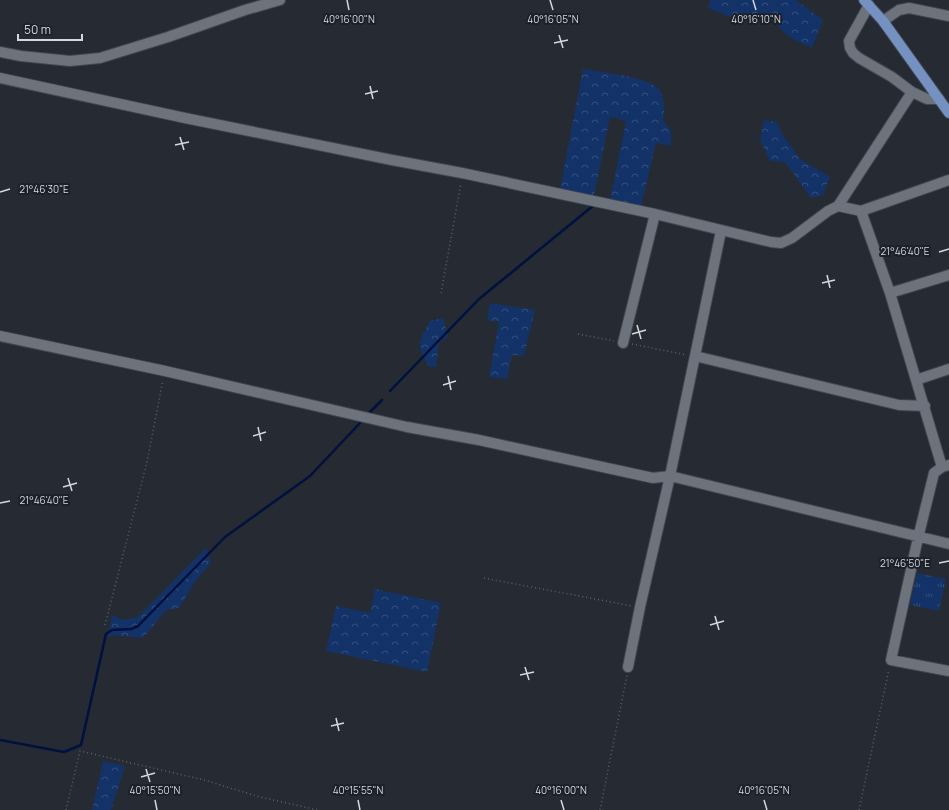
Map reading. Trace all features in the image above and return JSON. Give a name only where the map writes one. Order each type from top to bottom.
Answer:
[{"type":"main road","points":[[866,2],[883,21],[949,113]]},
{"type":"street","points":[[0,52],[21,56],[70,60],[100,58],[168,37],[245,10],[280,0]]},
{"type":"street","points":[[866,2],[849,41],[850,48],[853,53],[892,77],[912,92],[926,98],[939,99]]},
{"type":"street","points":[[883,21],[899,10],[909,8],[949,16]]},
{"type":"street","points":[[0,78],[185,118],[462,173],[655,214],[721,231],[781,243],[792,238],[828,211],[838,206],[912,92]]},
{"type":"street","points":[[838,206],[861,210],[949,180]]},
{"type":"street","points":[[861,210],[890,293],[916,380],[945,466],[934,473],[891,660],[949,671]]},
{"type":"street","points":[[624,343],[655,214]]},
{"type":"street","points":[[628,667],[670,476],[721,231]]},
{"type":"street","points":[[890,293],[949,275]]},
{"type":"street","points":[[0,336],[165,370],[406,427],[479,440],[653,478],[670,476],[918,538],[949,544]]},
{"type":"street","points":[[695,356],[899,405],[925,406]]},
{"type":"street","points":[[916,380],[949,369]]},
{"type":"path","points":[[441,293],[462,173]]},
{"type":"path","points":[[578,334],[695,356]]},
{"type":"path","points":[[105,625],[147,462],[165,370]]},
{"type":"path","points":[[484,578],[640,607]]},
{"type":"path","points":[[859,810],[891,660]]},
{"type":"path","points":[[600,810],[628,667]]},
{"type":"path","points":[[66,810],[80,751],[204,780],[260,797],[318,810]]},
{"type":"green space","points":[[710,0],[796,0],[823,20],[812,48],[789,37],[765,13],[736,19],[708,8]]},
{"type":"green space","points":[[583,69],[644,81],[653,84],[658,88],[662,95],[664,108],[663,121],[671,130],[671,146],[656,143],[641,206],[610,200],[626,121],[610,117],[594,196],[560,189]]},
{"type":"green space","points":[[764,120],[777,122],[783,135],[800,159],[830,177],[823,195],[811,198],[785,162],[770,161],[760,140]]},
{"type":"green space","points":[[490,303],[535,310],[524,356],[512,355],[507,379],[489,377],[499,322],[487,320]]},
{"type":"green space","points":[[443,318],[448,336],[439,343],[436,367],[429,367],[420,348],[421,340],[430,321]]},
{"type":"green space","points":[[206,548],[211,562],[194,583],[179,608],[166,610],[143,638],[113,635],[108,638],[112,615],[123,620],[138,617]]},
{"type":"green space","points":[[917,573],[946,579],[939,611],[910,605]]},
{"type":"green space","points":[[375,589],[441,603],[427,672],[326,651],[336,606],[370,613]]},
{"type":"green space","points":[[103,761],[125,766],[111,810],[92,810]]},
{"type":"waterway","points":[[390,391],[479,299],[594,205]]},
{"type":"waterway","points":[[369,413],[382,400]]},
{"type":"waterway","points":[[0,740],[64,752],[81,745],[106,634],[112,630],[131,629],[138,626],[225,537],[310,476],[360,423]]}]
